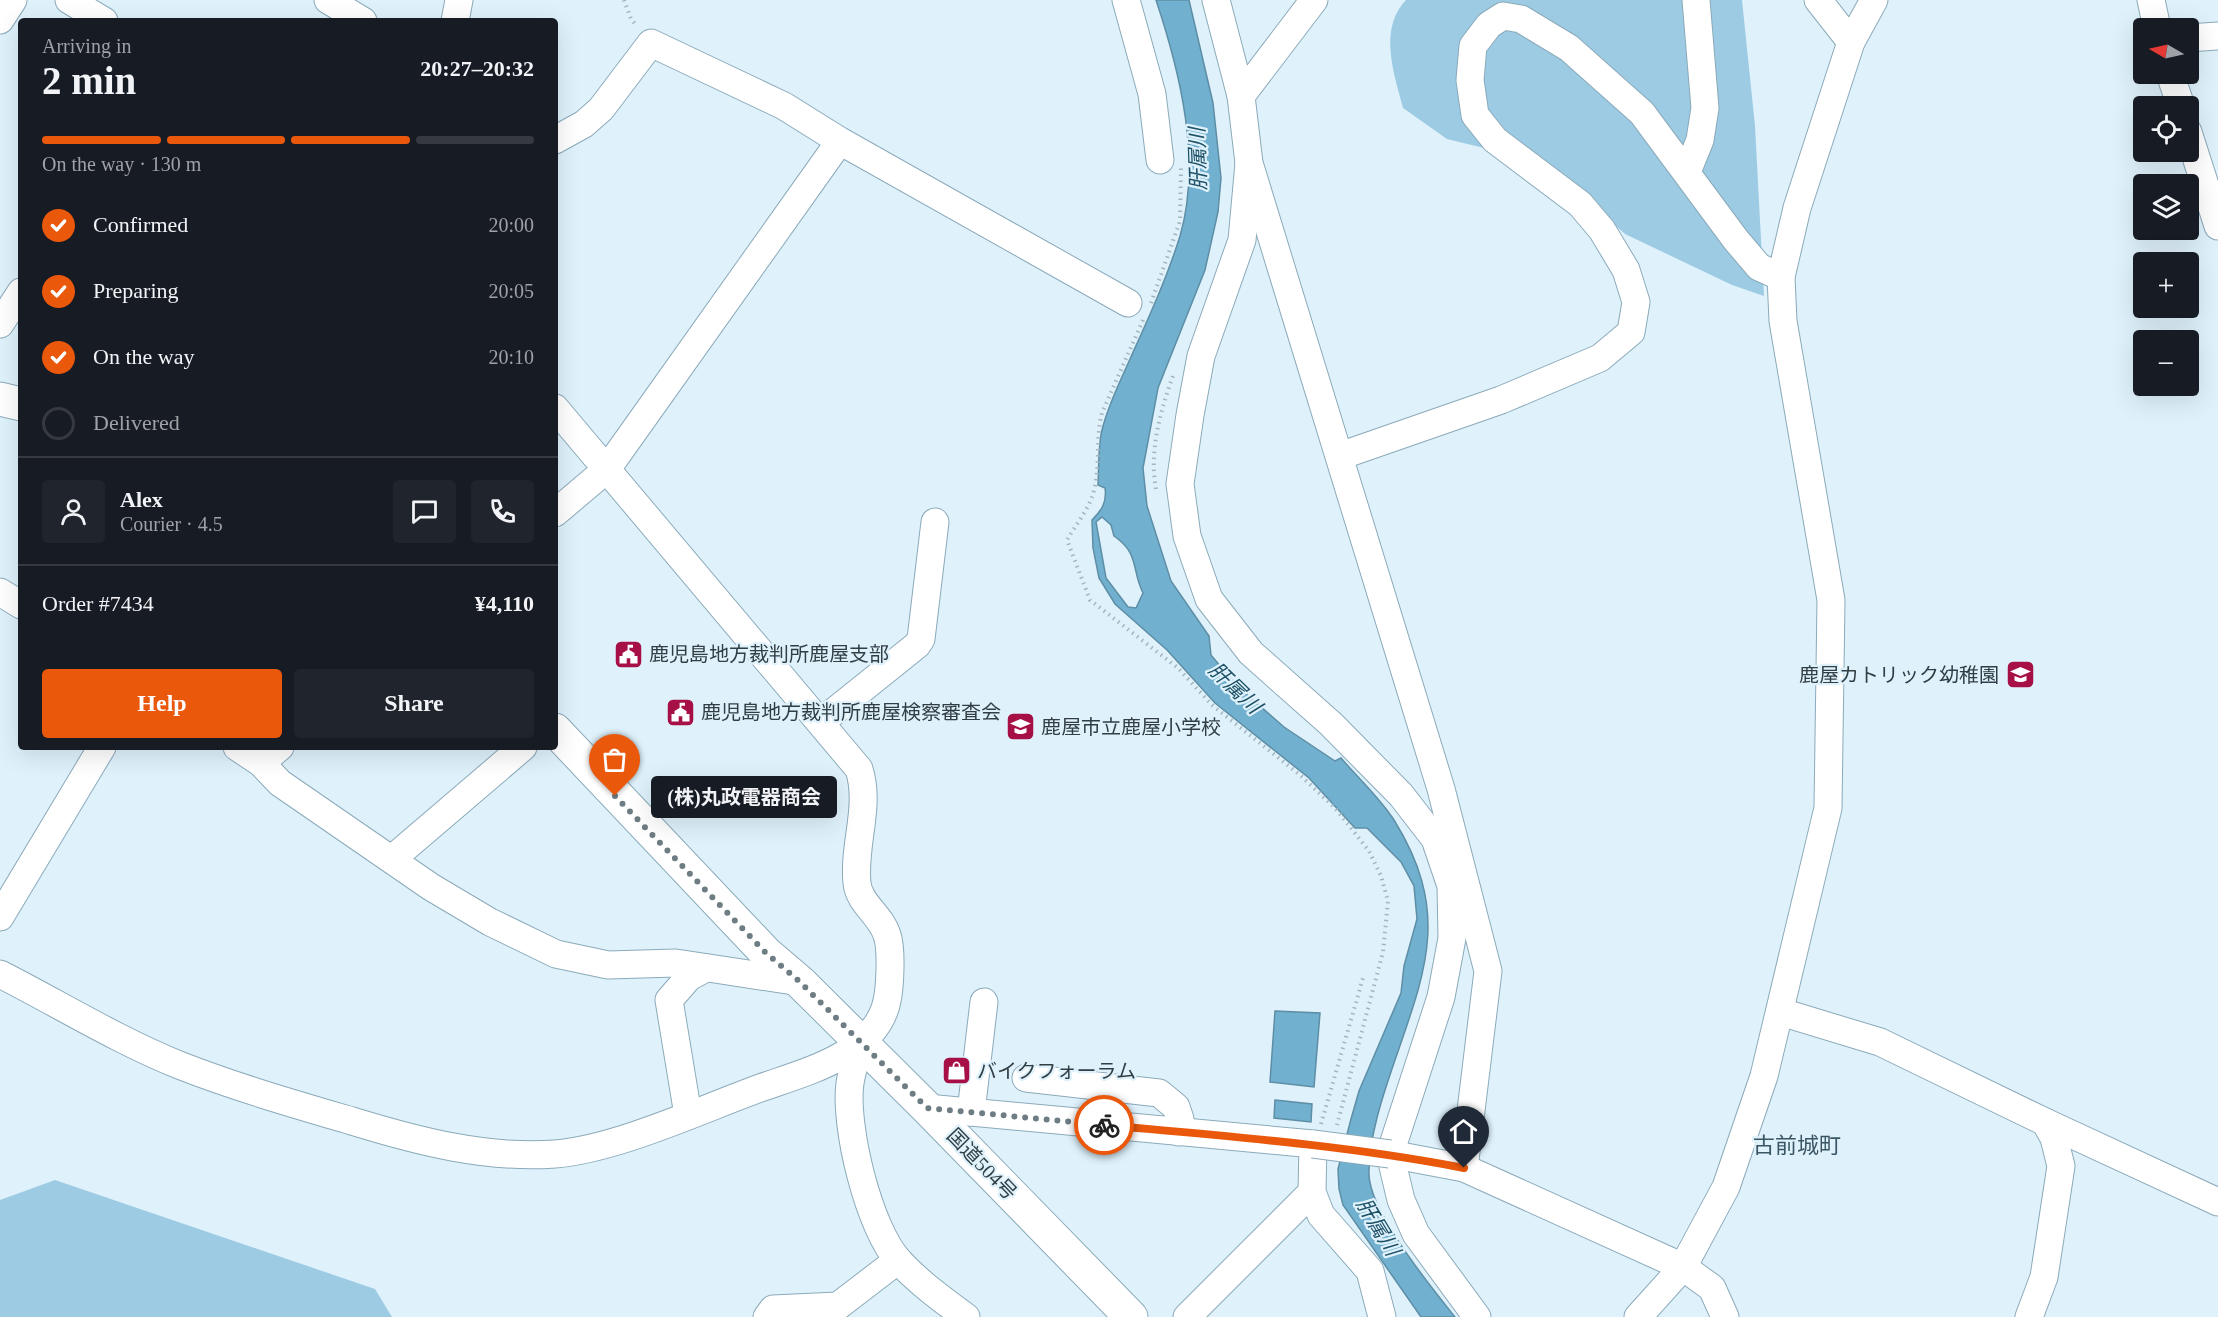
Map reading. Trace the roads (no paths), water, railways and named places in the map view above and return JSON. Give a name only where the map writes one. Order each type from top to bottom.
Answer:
[{"type":"highway","points":[[0,399],[18,403]]},
{"type":"highway","name":"国道504号","points":[[558,733],[766,953],[800,982],[927,1108],[1131,1317]]},
{"type":"street","points":[[0,20],[13,0]]},
{"type":"street","points":[[69,0],[99,18]]},
{"type":"street","points":[[328,0],[358,18]]},
{"type":"street","points":[[456,18],[459,0]]},
{"type":"street","points":[[1125,0],[1152,94],[1160,160]]},
{"type":"street","points":[[1216,0],[1240,96],[1249,163],[1441,789],[1488,971],[1464,1168]]},
{"type":"street","points":[[1240,96],[1314,0]]},
{"type":"street","points":[[1687,172],[1700,140],[1705,108],[1695,0]]},
{"type":"street","points":[[1818,0],[1851,42]]},
{"type":"street","points":[[1638,1317],[1683,1267],[1726,1187],[1764,1076],[1828,808],[1832,600],[1783,321],[1781,277],[1797,208],[1851,42],[1874,0]]},
{"type":"street","points":[[2151,0],[2155,18]]},
{"type":"street","points":[[1340,456],[1501,400],[1600,358],[1631,332],[1636,302],[1633,291],[1626,270],[1602,230],[1581,204],[1495,140],[1475,115],[1470,80],[1473,46],[1489,25],[1503,16],[1521,19],[1569,48],[1642,112],[1759,267],[1781,277]]},
{"type":"street","points":[[2199,37],[2218,36]]},
{"type":"street","points":[[558,138],[584,124],[601,109],[651,43],[784,106],[840,141],[1128,303]]},
{"type":"street","points":[[558,510],[607,469],[840,141]]},
{"type":"street","points":[[2198,162],[2218,226]]},
{"type":"street","points":[[1249,163],[1242,240],[1201,356],[1190,415],[1180,484],[1187,536],[1209,599],[1251,653],[1331,724],[1401,795],[1435,839],[1451,885],[1452,938],[1441,997],[1390,1154],[1401,1200],[1416,1234],[1477,1317]]},
{"type":"street","points":[[0,324],[14,289]]},
{"type":"street","points":[[0,974],[177,1064],[270,1097],[415,1140],[498,1153],[556,1154],[616,1140],[824,1065],[860,1043],[882,1016],[888,1000],[887,935],[863,901],[856,885],[865,787],[860,769],[558,412]]},
{"type":"street","points":[[821,722],[917,645],[921,639],[935,522]]},
{"type":"street","points":[[0,592],[18,603]]},
{"type":"street","points":[[0,917],[100,750]]},
{"type":"street","points":[[249,750],[270,755],[280,783],[431,887],[490,922],[556,954],[608,965],[676,963],[800,982]]},
{"type":"street","points":[[392,859],[519,750]]},
{"type":"street","points":[[688,1114],[669,1000],[689,977],[706,968]]},
{"type":"street","points":[[971,1112],[984,1002]]},
{"type":"street","points":[[1781,1012],[1880,1042],[2044,1122],[2218,1202]]},
{"type":"street","points":[[860,1043],[850,1084],[850,1123],[863,1185],[874,1218],[898,1260],[966,1317]]},
{"type":"street","points":[[1026,1078],[1159,1092],[1176,1107],[1180,1119],[1179,1132]]},
{"type":"street","points":[[927,1108],[1314,1144],[1390,1154],[1464,1168],[1683,1267],[1712,1288],[1725,1317]]},
{"type":"street","points":[[2029,1317],[2044,1277],[2061,1166],[2054,1138],[2044,1122]]},
{"type":"street","points":[[1314,1144],[1312,1192],[1321,1215],[1370,1271],[1382,1317]]},
{"type":"street","points":[[1187,1317],[1312,1192]]},
{"type":"street","points":[[767,1317],[773,1309],[838,1306],[898,1260]]},
{"type":"water","name":"肝属川","points":[[1156,0],[1189,0],[1213,103],[1221,178],[1218,212],[1205,270],[1158,388],[1143,468],[1147,506],[1171,581],[1209,636],[1211,655],[1235,684],[1284,727],[1335,761],[1341,758],[1376,796],[1394,820],[1412,853],[1423,884],[1427,913],[1427,941],[1416,999],[1377,1118],[1369,1161],[1369,1174],[1379,1208],[1390,1228],[1455,1317],[1421,1317],[1343,1205],[1339,1189],[1338,1169],[1359,1091],[1401,993],[1404,966],[1417,919],[1414,886],[1401,862],[1367,828],[1355,828],[1309,778],[1215,703],[1167,650],[1115,604],[1099,578],[1093,548],[1092,520],[1101,509],[1105,497],[1105,488],[1098,485],[1102,430],[1114,394],[1169,267],[1180,236],[1186,207],[1189,178],[1185,117],[1165,28]],"holes":[[[1102,517],[1111,525],[1114,536],[1128,549],[1134,562],[1143,593],[1136,608],[1128,607],[1106,578],[1096,522]]]},
{"type":"water","points":[[1275,1011],[1320,1013],[1314,1087],[1270,1082]]},
{"type":"water","points":[[1275,1100],[1312,1104],[1311,1122],[1274,1118]]},
{"type":"place","name":"鹿児島地方裁判所鹿屋支部","points":[[628,654]]},
{"type":"place","name":"鹿屋カトリック幼稚園","points":[[2020,675]]},
{"type":"place","name":"鹿児島地方裁判所鹿屋検察審査会","points":[[680,712]]},
{"type":"place","name":"鹿屋市立鹿屋小学校","points":[[1020,727]]},
{"type":"place","name":"(株)丸政電器商会","points":[[615,796]]},
{"type":"place","name":"バイクフォーラム","points":[[956,1071]]},
{"type":"district","name":"古前城町","points":[[1797,1145]]}]
